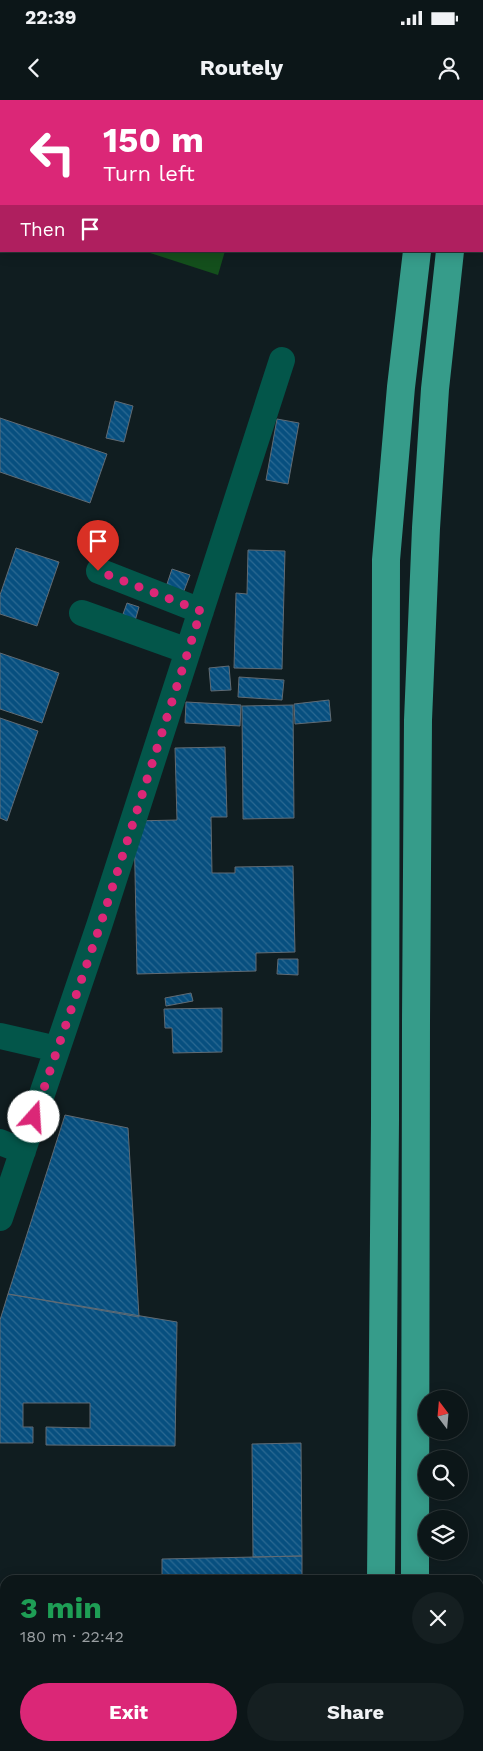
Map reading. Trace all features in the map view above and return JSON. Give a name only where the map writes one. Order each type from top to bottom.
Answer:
[{"type":"highway","points":[[381,1575],[385,1121],[386,560],[400,387],[417,252]]},
{"type":"highway","points":[[415,1575],[418,720],[426,528],[435,389],[450,252]]},
{"type":"lane","points":[[0,1218],[11,1146],[57,1049],[100,926],[282,360]]},
{"type":"lane","points":[[98,571],[201,611]]},
{"type":"lane","points":[[82,613],[188,651]]},
{"type":"lane","points":[[0,1036],[57,1049]]},
{"type":"green space","points":[[147,252],[225,252],[218,275]]},
{"type":"building","points":[[115,401],[133,406],[124,442],[106,438]]},
{"type":"building","points":[[0,418],[107,454],[90,503],[0,472]]},
{"type":"building","points":[[277,419],[299,423],[288,484],[266,480]]},
{"type":"building","points":[[16,548],[59,562],[37,626],[0,614],[0,595]]},
{"type":"building","points":[[248,550],[285,551],[282,669],[234,668],[236,593],[247,594]]},
{"type":"building","points":[[172,569],[190,575],[182,596],[165,590]]},
{"type":"building","points":[[127,603],[139,607],[135,621],[122,617]]},
{"type":"building","points":[[0,653],[59,673],[42,723],[0,709]]},
{"type":"building","points":[[229,666],[231,690],[211,691],[209,668]]},
{"type":"building","points":[[239,677],[284,680],[282,700],[238,697]]},
{"type":"building","points":[[329,700],[331,721],[295,724],[294,704]]},
{"type":"building","points":[[186,702],[241,705],[240,726],[185,723]]},
{"type":"building","points":[[293,705],[294,818],[243,819],[242,706]]},
{"type":"building","points":[[0,718],[38,731],[7,821],[0,818]]},
{"type":"building","points":[[225,747],[227,817],[211,817],[212,873],[235,873],[235,867],[293,866],[295,952],[256,953],[256,971],[137,974],[134,821],[177,820],[175,748]]},
{"type":"building","points":[[278,959],[298,959],[298,975],[277,974]]},
{"type":"building","points":[[191,993],[193,1001],[166,1006],[165,998]]},
{"type":"building","points":[[222,1008],[222,1052],[173,1053],[172,1028],[165,1028],[164,1009]]},
{"type":"building","points":[[65,1115],[128,1128],[139,1317],[8,1294]]},
{"type":"building","points":[[8,1294],[177,1322],[175,1446],[46,1445],[46,1427],[90,1428],[90,1403],[23,1403],[23,1427],[33,1427],[33,1443],[0,1443],[0,1320]]},
{"type":"building","points":[[301,1443],[302,1556],[253,1557],[252,1444]]},
{"type":"building","points":[[302,1556],[302,1575],[162,1575],[162,1559]]},
{"type":"route","points":[[34,1117],[100,926],[201,611],[98,571]]}]
